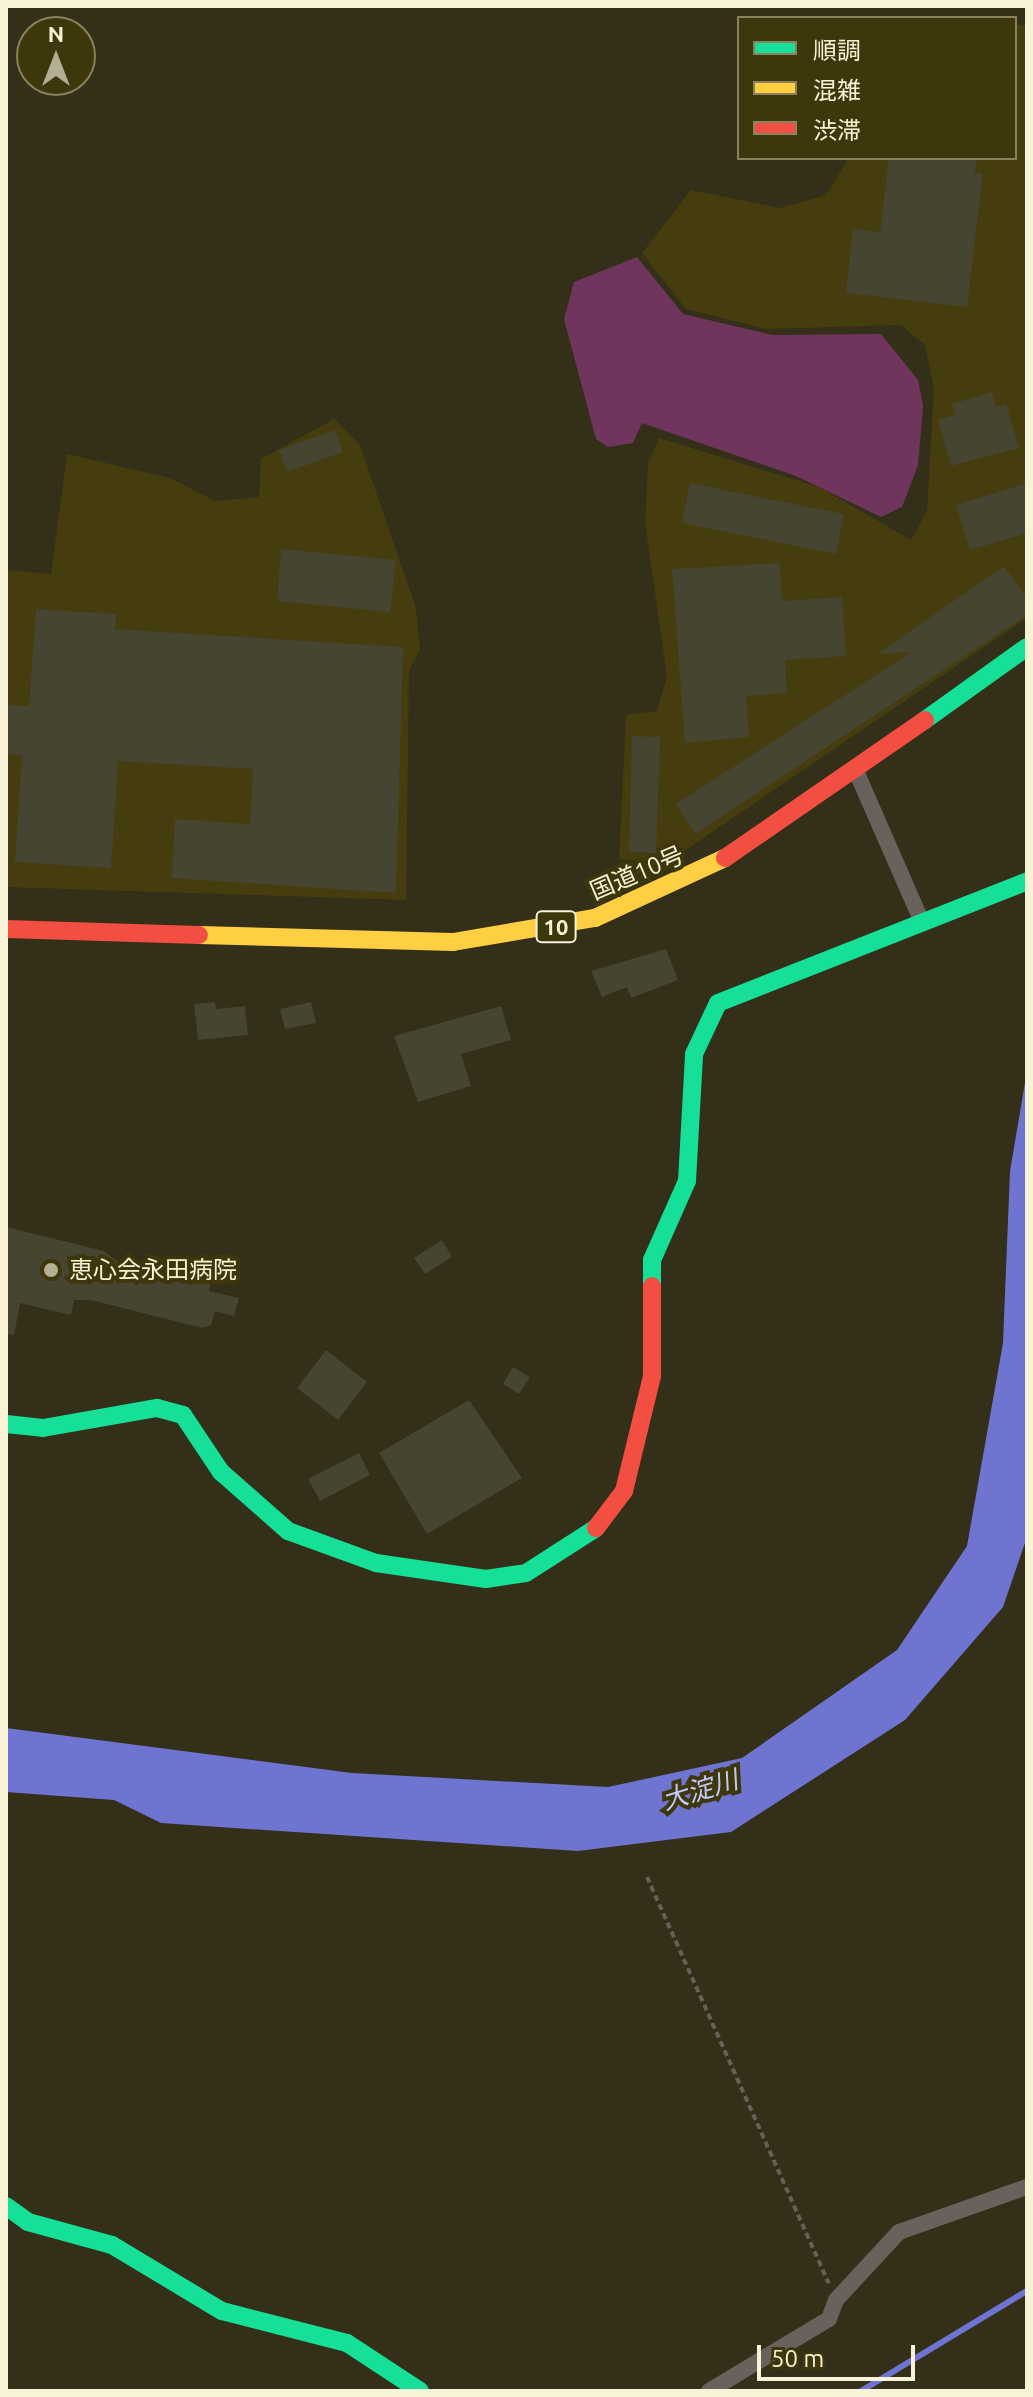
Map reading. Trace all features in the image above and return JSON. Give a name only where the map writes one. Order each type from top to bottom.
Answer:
[{"type":"main road","name":"国道10号","points":[[6,929],[376,942],[513,936],[595,918],[675,885],[856,771],[1027,647]]},
{"type":"main road","points":[[6,1424],[43,1428],[157,1408],[183,1415],[221,1472],[288,1531],[376,1563],[486,1579],[526,1573],[593,1533],[624,1491],[652,1376],[652,1260],[687,1181],[691,1081],[706,1019],[731,993],[1027,881]]},
{"type":"main road","points":[[6,2206],[28,2222],[112,2245],[222,2311],[347,2343],[420,2391]]},
{"type":"street","points":[[856,771],[921,920]]},
{"type":"street","points":[[709,2391],[829,2319],[836,2300],[899,2232],[1027,2187]]},
{"type":"path","points":[[647,1877],[836,2300]]},
{"type":"shaded area","points":[[1017,24],[1027,26],[1027,618],[665,864],[619,859],[626,715],[657,711],[667,677],[645,523],[648,463],[659,438],[819,487],[911,540],[927,511],[934,388],[925,345],[901,325],[767,329],[686,309],[642,253],[691,190],[780,208],[826,195],[848,160],[1017,160]]},
{"type":"shaded area","points":[[637,257],[683,314],[772,335],[881,334],[918,380],[923,406],[918,465],[902,507],[881,517],[796,476],[642,423],[633,443],[608,447],[596,439],[564,319],[574,282]]},
{"type":"shaded area","points":[[334,419],[360,445],[416,608],[420,649],[409,670],[406,900],[6,887],[6,570],[51,574],[67,454],[170,478],[215,501],[259,497],[261,459]]},
{"type":"water","name":"大淀川","points":[[1027,1071],[1027,1537],[1003,1607],[905,1720],[731,1832],[578,1851],[161,1823],[114,1800],[6,1792],[6,1728],[352,1773],[608,1787],[742,1758],[897,1650],[967,1546],[1003,1343],[1010,1171]]},
{"type":"building","points":[[889,160],[977,160],[975,173],[983,173],[967,307],[846,293],[853,229],[880,232]]},
{"type":"building","points":[[992,392],[996,407],[1006,404],[1019,448],[951,466],[938,420],[955,415],[952,404]]},
{"type":"building","points":[[335,430],[343,452],[287,472],[279,450]]},
{"type":"building","points":[[690,483],[844,514],[836,554],[682,523]]},
{"type":"building","points":[[1027,483],[1027,533],[970,550],[956,505]]},
{"type":"building","points":[[281,549],[396,560],[390,612],[277,601]]},
{"type":"building","points":[[780,563],[782,601],[842,597],[846,656],[785,660],[787,693],[746,696],[749,737],[685,743],[672,569]]},
{"type":"building","points":[[1004,566],[1027,599],[1027,615],[695,834],[676,804],[912,652],[877,654]]},
{"type":"building","points":[[36,609],[116,614],[115,629],[403,647],[396,893],[172,878],[175,819],[250,824],[253,769],[118,761],[111,868],[15,862],[22,755],[6,754],[6,705],[29,706]]},
{"type":"building","points":[[632,736],[660,737],[656,853],[629,852]]},
{"type":"building","points":[[666,949],[678,980],[631,998],[627,987],[602,997],[591,971]]},
{"type":"building","points":[[215,1002],[216,1009],[245,1006],[248,1035],[198,1040],[194,1004]]},
{"type":"building","points":[[311,1002],[316,1023],[285,1029],[280,1009]]},
{"type":"building","points":[[501,1006],[511,1040],[461,1054],[471,1086],[418,1102],[394,1036]]},
{"type":"building","points":[[6,1227],[104,1251],[122,1265],[211,1281],[209,1291],[239,1298],[234,1316],[215,1311],[211,1325],[202,1328],[91,1300],[74,1300],[71,1315],[20,1303],[14,1335],[6,1334]]},
{"type":"building","points":[[442,1240],[452,1257],[425,1274],[414,1258]]},
{"type":"building","points":[[326,1350],[367,1382],[338,1420],[297,1388]]},
{"type":"building","points":[[513,1367],[530,1377],[519,1394],[503,1384]]},
{"type":"building","points":[[469,1400],[522,1478],[427,1534],[379,1453]]},
{"type":"building","points":[[359,1453],[370,1475],[320,1501],[308,1479]]},
{"type":"waterway","points":[[861,2391],[1027,2291]]},
{"type":"traffic: fast","points":[[925,720],[1027,647]]},
{"type":"traffic: fast","points":[[652,1286],[652,1260],[687,1181],[694,1054],[718,1003],[1027,881]]},
{"type":"traffic: fast","points":[[6,1424],[43,1428],[157,1408],[183,1415],[221,1472],[288,1531],[376,1563],[486,1579],[526,1573],[596,1528]]},
{"type":"traffic: fast","points":[[6,2206],[28,2222],[112,2245],[222,2311],[347,2343],[420,2391]]},
{"type":"traffic: slow","points":[[199,935],[453,942],[595,918],[725,858]]},
{"type":"traffic: jam","points":[[725,858],[925,720]]},
{"type":"traffic: jam","points":[[6,929],[199,935]]},
{"type":"traffic: jam","points":[[596,1528],[624,1491],[652,1376],[652,1286]]},
{"type":"place","name":"恵心会永田病院","points":[[51,1270]]}]
